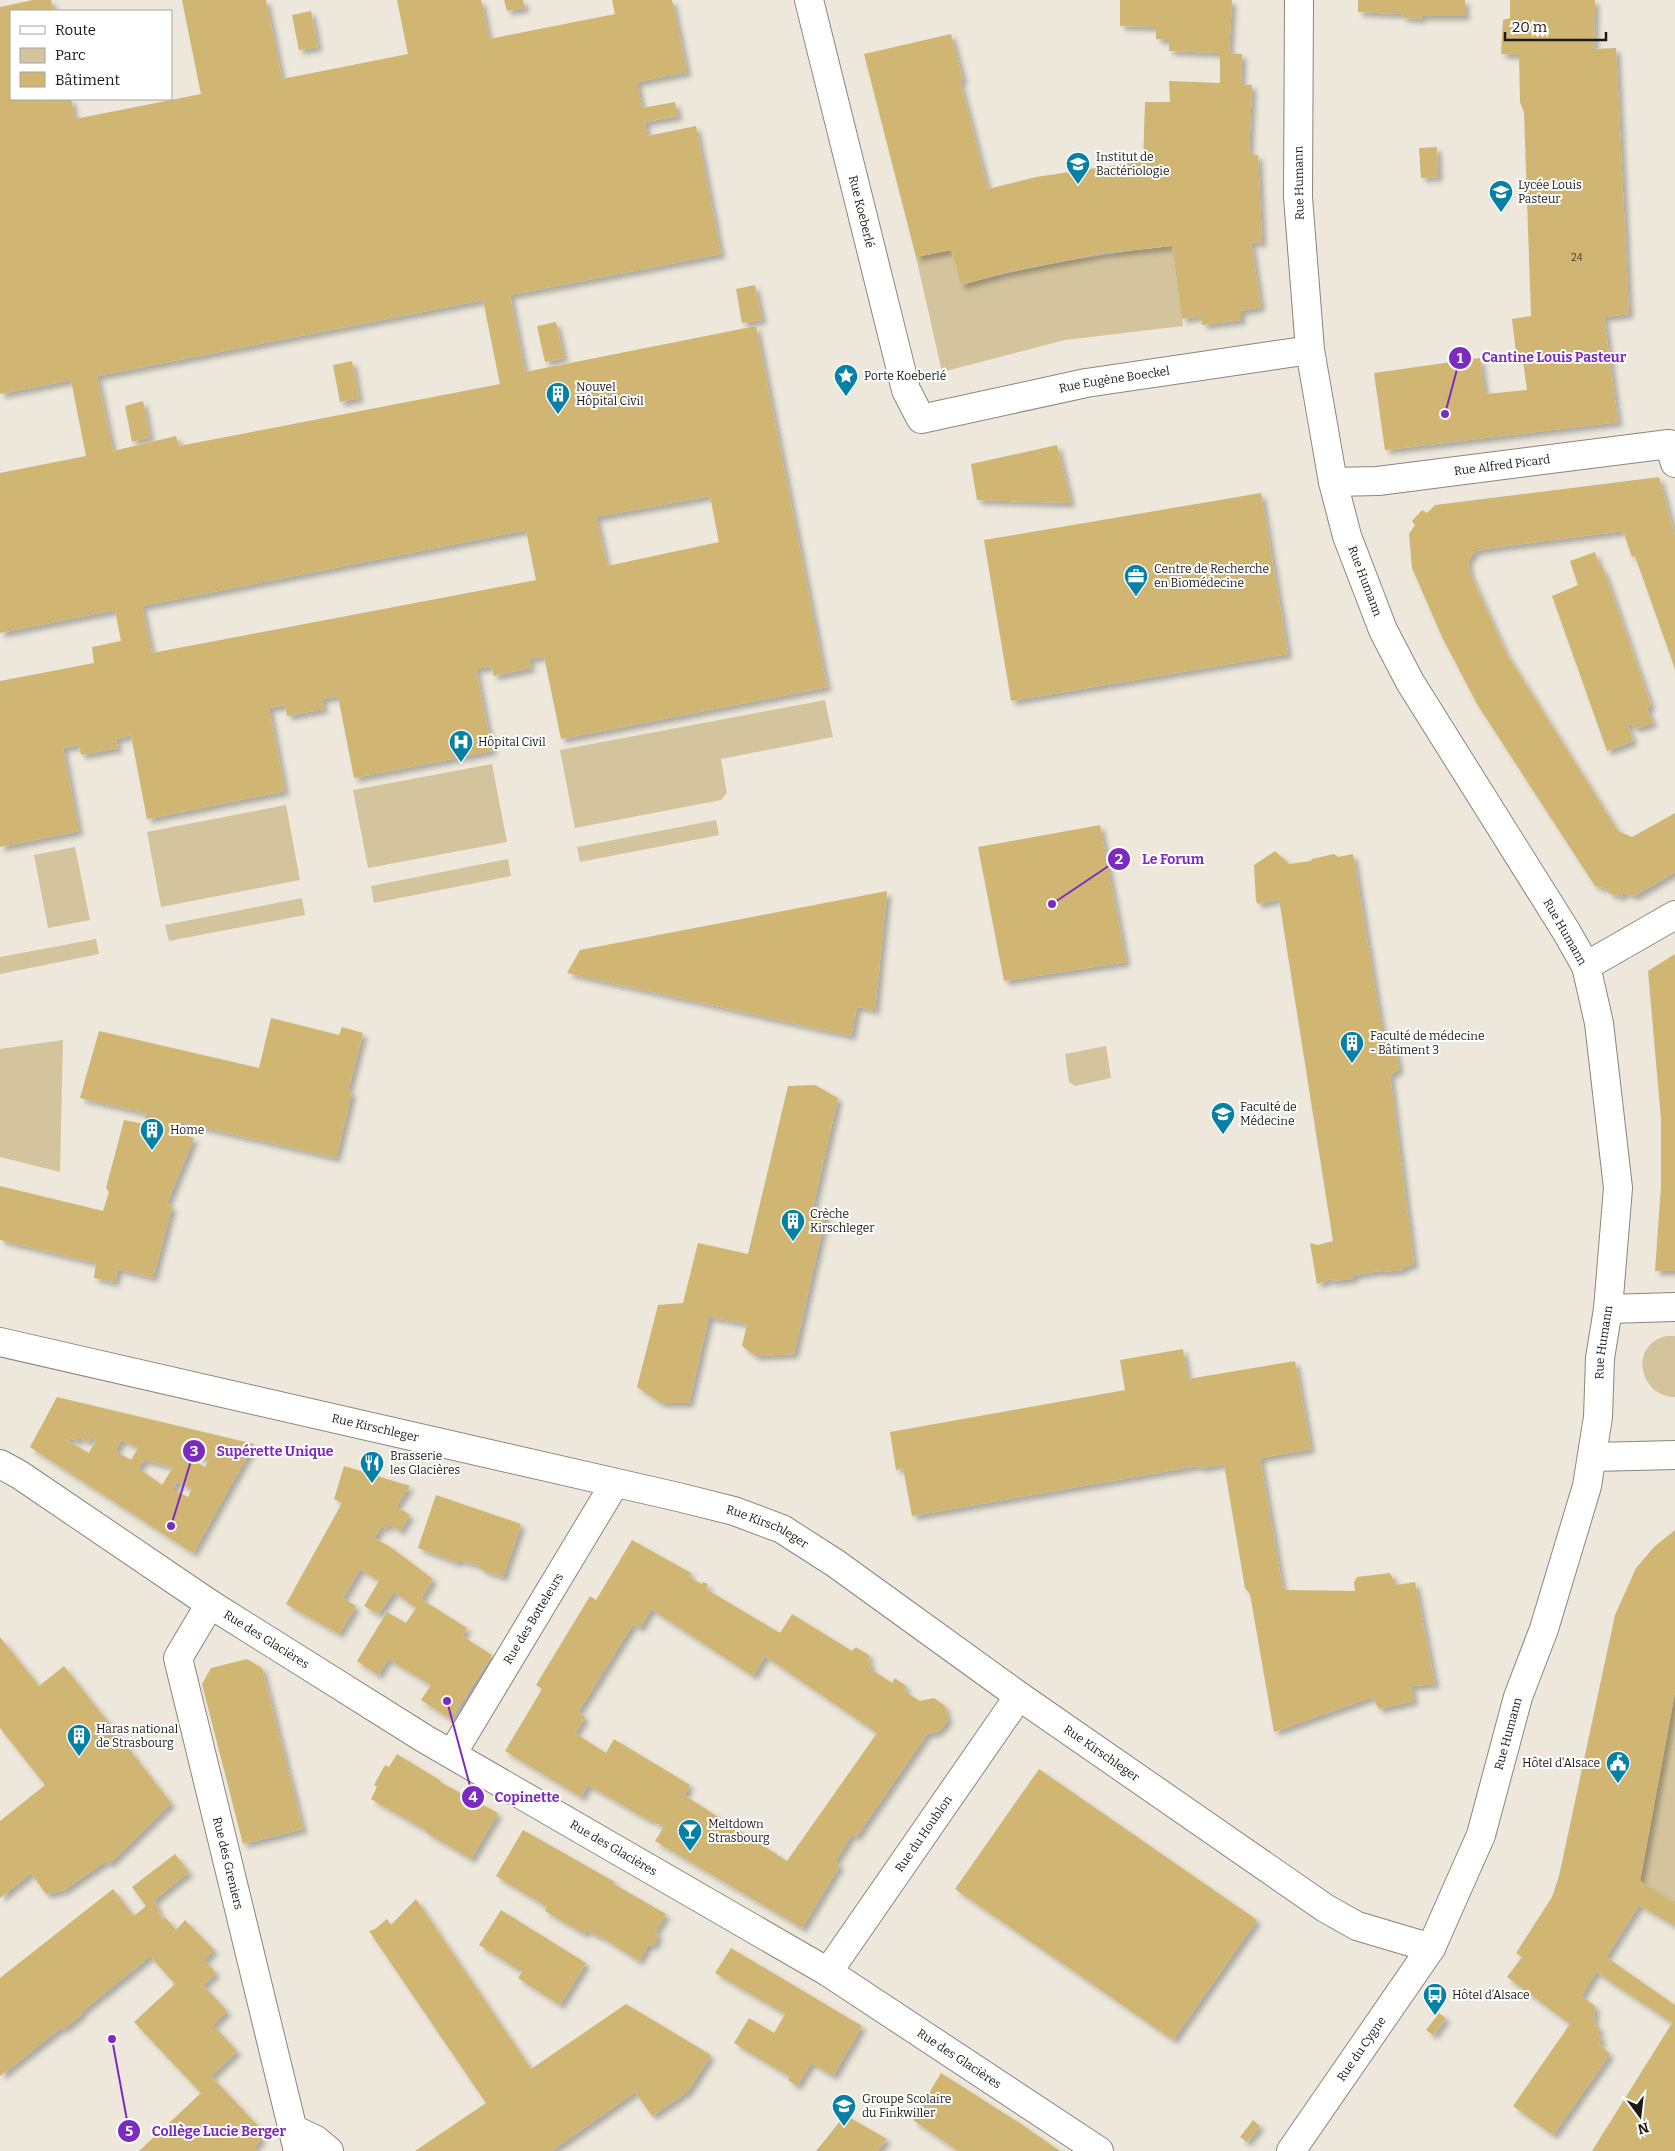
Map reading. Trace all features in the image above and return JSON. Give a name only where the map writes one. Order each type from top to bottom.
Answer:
[{"type":"street","name":"Rue Koeberlé","points":[[809,0],[906,390],[921,419]]},
{"type":"street","name":"Rue Humann","points":[[1299,0],[1298,197],[1310,350],[1334,482],[1347,536],[1384,630],[1410,682],[1586,966],[1599,1023],[1605,1064],[1618,1188],[1608,1309],[1600,1358],[1598,1417],[1587,1486],[1544,1629],[1518,1697],[1481,1835],[1431,1948]]},
{"type":"street","name":"Rue Eugène Boeckel","points":[[921,419],[1086,383],[1310,350]]},
{"type":"street","name":"Rue Alfred Picard","points":[[1334,482],[1378,481],[1672,453]]},
{"type":"street","points":[[1586,966],[1675,916]]},
{"type":"street","points":[[1608,1309],[1675,1307]]},
{"type":"street","name":"Rue Kirschleger","points":[[0,1342],[734,1511],[782,1529],[835,1563],[1019,1696],[1325,1908],[1357,1926],[1431,1948]]},
{"type":"street","points":[[1593,1457],[1675,1455]]},
{"type":"street","name":"Rue des Glacières","points":[[0,1464],[20,1475],[210,1604],[425,1739],[828,1972],[1099,2151]]},
{"type":"street","name":"Rue des Botteleurs","points":[[452,1754],[615,1483]]},
{"type":"street","name":"Rue des Greniers","points":[[210,1604],[178,1658],[295,2140]]},
{"type":"street","name":"Rue du Houblon","points":[[828,1972],[1019,1696]]},
{"type":"street","name":"Rue du Cygne","points":[[1291,2151],[1431,1948]]},
{"type":"street","points":[[295,2140],[316,2140],[329,2151]]},
{"type":"green space","points":[[1172,246],[1183,326],[1065,340],[942,372],[916,257],[951,250],[961,285],[1066,261]]},
{"type":"green space","points":[[825,700],[833,737],[721,759],[727,793],[721,800],[575,828],[560,750]]},
{"type":"green space","points":[[492,764],[507,842],[368,868],[353,790]]},
{"type":"green space","points":[[286,805],[300,880],[161,907],[147,832]]},
{"type":"green space","points":[[716,820],[719,835],[580,862],[577,847]]},
{"type":"green space","points":[[75,847],[90,920],[48,928],[34,855]]},
{"type":"green space","points":[[508,859],[511,876],[374,903],[371,886]]},
{"type":"green space","points":[[302,898],[305,915],[169,941],[165,925]]},
{"type":"green space","points":[[96,939],[99,954],[0,974],[0,957]]},
{"type":"green space","points":[[63,1040],[60,1172],[0,1157],[0,1049]]},
{"type":"green space","points":[[1106,1046],[1111,1078],[1075,1086],[1069,1082],[1065,1054]]},
{"type":"green space","points":[[1667,1336],[1675,1336],[1675,1397],[1663,1395],[1653,1389],[1646,1380],[1643,1370],[1643,1359],[1647,1349],[1655,1341]]},
{"type":"green space","points":[[1675,1692],[1675,1904],[1640,1881]]},
{"type":"building","name":"Nouvel Hôpital Civil","points":[[33,0],[51,0],[54,10],[10,10],[10,100],[71,100],[75,119],[201,94],[182,0],[266,0],[282,79],[408,54],[397,0],[481,0],[489,39],[615,14],[612,0],[672,0],[687,72],[637,82],[642,108],[675,102],[678,116],[645,122],[647,136],[696,126],[721,254],[510,295],[525,372],[756,326],[827,687],[561,739],[544,656],[529,659],[531,668],[494,676],[491,666],[476,669],[492,751],[354,778],[338,696],[322,699],[324,709],[287,716],[285,705],[269,708],[285,791],[147,819],[131,735],[116,739],[118,748],[81,755],[79,745],[63,748],[79,831],[0,847],[0,681],[94,663],[92,647],[121,641],[115,610],[0,633],[0,473],[86,456],[71,380],[0,394],[0,7]],"holes":[[[483,300],[500,384],[179,446],[176,436],[113,451],[97,376]],[[710,496],[719,542],[607,566],[596,517]],[[526,530],[536,580],[152,653],[142,606]]]},
{"type":"building","points":[[504,0],[523,0],[525,8],[507,11]]},
{"type":"building","points":[[1120,0],[1232,0],[1229,53],[1242,54],[1241,84],[1252,85],[1249,154],[1258,155],[1262,243],[1251,242],[1261,307],[1241,311],[1241,320],[1202,325],[1202,316],[1182,319],[1172,246],[1104,253],[1003,273],[961,285],[951,250],[916,257],[864,54],[951,34],[963,79],[960,82],[988,189],[1036,177],[1143,161],[1145,102],[1170,102],[1169,81],[1220,83],[1220,53],[1169,51],[1169,40],[1156,39],[1156,27],[1120,26]]},
{"type":"building","points":[[1358,0],[1465,0],[1465,16],[1422,16],[1420,19],[1404,18],[1402,14],[1358,12]]},
{"type":"building","name":"Lycée Louis Pasteur","points":[[1510,0],[1595,0],[1594,49],[1616,48],[1629,314],[1604,317],[1618,422],[1385,450],[1374,373],[1480,358],[1485,394],[1527,390],[1522,353],[1516,353],[1512,319],[1531,316],[1524,112],[1520,102],[1519,55],[1501,54],[1503,20],[1510,18]]},
{"type":"building","points":[[311,11],[318,47],[299,50],[292,15]]},
{"type":"building","points":[[1437,147],[1438,177],[1421,178],[1419,148]]},
{"type":"building","points":[[755,285],[762,320],[742,323],[736,289]]},
{"type":"building","points":[[556,322],[564,358],[545,362],[537,326]]},
{"type":"building","points":[[352,361],[359,398],[340,402],[333,365]]},
{"type":"building","points":[[143,401],[150,437],[132,442],[125,406]]},
{"type":"building","points":[[1057,445],[1071,503],[977,500],[971,464]]},
{"type":"building","points":[[1659,477],[1675,536],[1675,669],[1635,556],[1632,557],[1623,531],[1475,551],[1468,561],[1470,573],[1506,653],[1618,831],[1632,837],[1675,813],[1675,872],[1634,896],[1623,892],[1622,897],[1608,893],[1609,889],[1595,886],[1477,704],[1442,637],[1412,568],[1409,534],[1415,525],[1412,521],[1422,510],[1427,513],[1435,505]]},
{"type":"building","name":"Centre de Recherche en Biomédecine","points":[[1261,493],[1288,654],[1011,701],[984,540]]},
{"type":"building","points":[[1595,552],[1600,568],[1603,568],[1651,705],[1647,709],[1653,723],[1637,728],[1627,723],[1633,741],[1607,751],[1552,596],[1578,585],[1570,561]]},
{"type":"building","points":[[1100,825],[1126,962],[1004,981],[978,847]]},
{"type":"building","name":"Faculté de médecine - Bâtiment 3","points":[[1275,851],[1289,864],[1311,861],[1312,859],[1334,854],[1338,857],[1353,854],[1384,1042],[1395,1046],[1399,1069],[1390,1075],[1414,1264],[1404,1267],[1402,1270],[1354,1275],[1352,1279],[1333,1281],[1331,1279],[1317,1284],[1310,1243],[1317,1245],[1333,1241],[1279,899],[1258,904],[1256,901],[1254,865]]},
{"type":"building","points":[[887,891],[875,1010],[857,1007],[851,1036],[567,973],[580,950]]},
{"type":"building","points":[[1675,954],[1675,1271],[1655,1271],[1661,1186],[1661,1119],[1648,971]]},
{"type":"building","name":"Home","points":[[271,1018],[339,1035],[342,1027],[363,1033],[348,1091],[352,1092],[336,1158],[180,1122],[179,1133],[194,1138],[167,1203],[172,1207],[153,1278],[118,1269],[115,1282],[94,1278],[96,1263],[0,1240],[0,1186],[103,1211],[109,1192],[106,1188],[124,1120],[144,1124],[146,1113],[80,1098],[99,1031],[259,1068]]},
{"type":"building","name":"Crèche Kirschleger","points":[[815,1085],[838,1098],[812,1211],[826,1214],[794,1354],[756,1356],[742,1346],[747,1324],[709,1317],[689,1403],[661,1403],[637,1387],[658,1305],[683,1303],[698,1243],[748,1254],[788,1086]]},
{"type":"building","points":[[1183,1349],[1188,1379],[1295,1361],[1311,1449],[1260,1458],[1283,1590],[1355,1591],[1354,1582],[1357,1577],[1390,1573],[1396,1585],[1415,1582],[1435,1684],[1411,1686],[1414,1701],[1379,1709],[1372,1697],[1274,1732],[1250,1594],[1245,1588],[1224,1464],[1201,1468],[1196,1466],[912,1516],[903,1468],[896,1470],[890,1432],[1125,1390],[1120,1360]]},
{"type":"building","points":[[57,1397],[254,1444],[193,1553],[30,1447]],"holes":[[[79,1437],[88,1442],[91,1437],[96,1440],[89,1453],[68,1441],[70,1438],[77,1441]],[[122,1440],[138,1448],[131,1460],[115,1451]],[[193,1453],[208,1461],[205,1467],[190,1459]],[[144,1460],[173,1467],[162,1485],[138,1468]],[[177,1481],[192,1489],[188,1497],[173,1490]]]},
{"type":"building","points":[[344,1466],[410,1486],[396,1506],[410,1515],[400,1531],[389,1524],[385,1529],[382,1526],[374,1538],[389,1546],[433,1579],[421,1599],[467,1628],[462,1636],[492,1655],[451,1719],[421,1700],[431,1685],[388,1659],[378,1675],[357,1661],[387,1612],[406,1623],[416,1608],[394,1592],[378,1614],[364,1606],[379,1581],[360,1569],[343,1598],[356,1606],[339,1634],[286,1604],[342,1503],[334,1499]]},
{"type":"building","points":[[436,1495],[521,1524],[503,1577],[480,1569],[480,1566],[459,1560],[458,1563],[418,1548]]},
{"type":"building","name":"Hôtel d'Alsace","points":[[1675,1530],[1675,1692],[1640,1881],[1675,1904],[1675,1926],[1639,1905],[1606,1957],[1675,2005],[1675,2151],[1592,2151],[1672,2023],[1596,1972],[1581,1996],[1595,2006],[1594,2024],[1600,2028],[1597,2033],[1602,2038],[1599,2044],[1610,2054],[1553,2135],[1513,2106],[1570,2024],[1507,1977],[1522,1957],[1516,1953],[1552,1897],[1559,1876],[1615,1615],[1636,1568],[1654,1547]]},
{"type":"building","points":[[632,1540],[691,1573],[689,1577],[702,1584],[703,1582],[708,1584],[706,1589],[780,1633],[792,1614],[852,1651],[856,1647],[870,1656],[867,1661],[872,1664],[869,1668],[892,1683],[895,1678],[907,1687],[904,1691],[920,1701],[934,1698],[945,1706],[948,1720],[939,1731],[927,1734],[856,1837],[852,1834],[835,1862],[840,1865],[802,1928],[655,1841],[665,1825],[656,1824],[652,1818],[650,1821],[588,1785],[581,1797],[505,1751],[542,1689],[536,1685],[590,1596],[596,1600]],"holes":[[[651,1609],[753,1676],[765,1656],[877,1733],[787,1861],[684,1795],[690,1785],[614,1739],[606,1753],[575,1733],[585,1717],[578,1712],[633,1624],[640,1628]]]},
{"type":"building","name":"Haras national de Strasbourg","points":[[0,1637],[39,1686],[64,1666],[171,1803],[109,1864],[106,1861],[64,1890],[46,1894],[31,1873],[0,1898],[0,1821],[45,1785],[0,1728]]},
{"type":"building","points":[[247,1659],[262,1668],[303,1829],[243,1844],[202,1684],[211,1668]]},
{"type":"building","points":[[397,1754],[440,1782],[498,1813],[471,1859],[371,1799],[377,1787],[374,1785],[385,1765],[389,1767]]},
{"type":"building","points":[[1039,1769],[1257,1920],[1173,2040],[955,1889]]},
{"type":"building","points":[[523,1830],[615,1882],[614,1884],[666,1914],[655,1932],[659,1935],[653,1946],[649,1944],[639,1961],[600,1936],[586,1930],[584,1934],[545,1911],[547,1907],[496,1876]]},
{"type":"building","points":[[175,1854],[189,1872],[154,1900],[162,1919],[165,1917],[176,1930],[185,1920],[214,1950],[204,1960],[216,1973],[203,1985],[227,2011],[213,2025],[237,2051],[211,2076],[259,2127],[261,2140],[254,2147],[258,2151],[139,2151],[201,2093],[134,2022],[175,1984],[150,1956],[81,2012],[82,2014],[63,2029],[62,2027],[0,2076],[0,1978],[113,1889],[134,1916],[146,1906],[132,1887]]},
{"type":"building","points":[[416,1899],[531,2069],[626,2004],[711,2055],[688,2091],[652,2116],[635,2092],[551,2151],[415,2151],[486,2103],[369,1931],[375,1929],[387,1919],[391,1925]]},
{"type":"building","points":[[501,1910],[586,1963],[560,2005],[518,1978],[522,1972],[479,1945]]},
{"type":"building","points":[[731,1948],[862,2026],[833,2076],[811,2063],[797,2086],[788,2080],[790,2077],[734,2043],[749,2018],[774,2033],[785,2014],[715,1973]]},
{"type":"building","points":[[1439,2013],[1446,2018],[1433,2035],[1426,2030]]},
{"type":"building","points":[[941,2073],[1060,2151],[958,2151],[913,2120]]},
{"type":"building","name":"Groupe Scolaire du Finkwiller","points":[[845,2115],[887,2139],[877,2151],[816,2151]]},
{"type":"building","points":[[1253,2120],[1260,2126],[1247,2142],[1240,2137]]},
{"type":"place","name":"Institut de Bactériologie","points":[[1078,185]]},
{"type":"place","name":"Lycée Louis Pasteur","points":[[1501,213]]},
{"type":"place","name":"Porte Koeberlé","points":[[846,397]]},
{"type":"place","name":"Cantine Louis Pasteur","points":[[1445,414]]},
{"type":"place","name":"Nouvel Hôpital Civil","points":[[558,415]]},
{"type":"place","name":"Centre de Recherche en Biomédecine","points":[[1136,597]]},
{"type":"place","name":"Hôpital Civil","points":[[461,763]]},
{"type":"place","name":"Le Forum","points":[[1052,904]]},
{"type":"place","name":"Faculté de médecine - Bâtiment 3","points":[[1352,1064]]},
{"type":"place","name":"Faculté de Médecine","points":[[1223,1135]]},
{"type":"place","name":"Home","points":[[152,1151]]},
{"type":"place","name":"Crèche Kirschleger","points":[[793,1242]]},
{"type":"place","name":"Brasserie les Glacières","points":[[372,1484]]},
{"type":"place","name":"Supérette Unique","points":[[171,1526]]},
{"type":"place","name":"Copinette","points":[[447,1701]]},
{"type":"place","name":"Haras national de Strasbourg","points":[[79,1757]]},
{"type":"place","name":"Hôtel d'Alsace","points":[[1618,1784]]},
{"type":"place","name":"Meltdown Strasbourg","points":[[690,1852]]},
{"type":"place","name":"Hôtel d’Alsace","points":[[1435,2016]]},
{"type":"place","name":"Collège Lucie Berger","points":[[112,2039]]},
{"type":"place","name":"Groupe Scolaire du Finkwiller","points":[[844,2127]]}]
